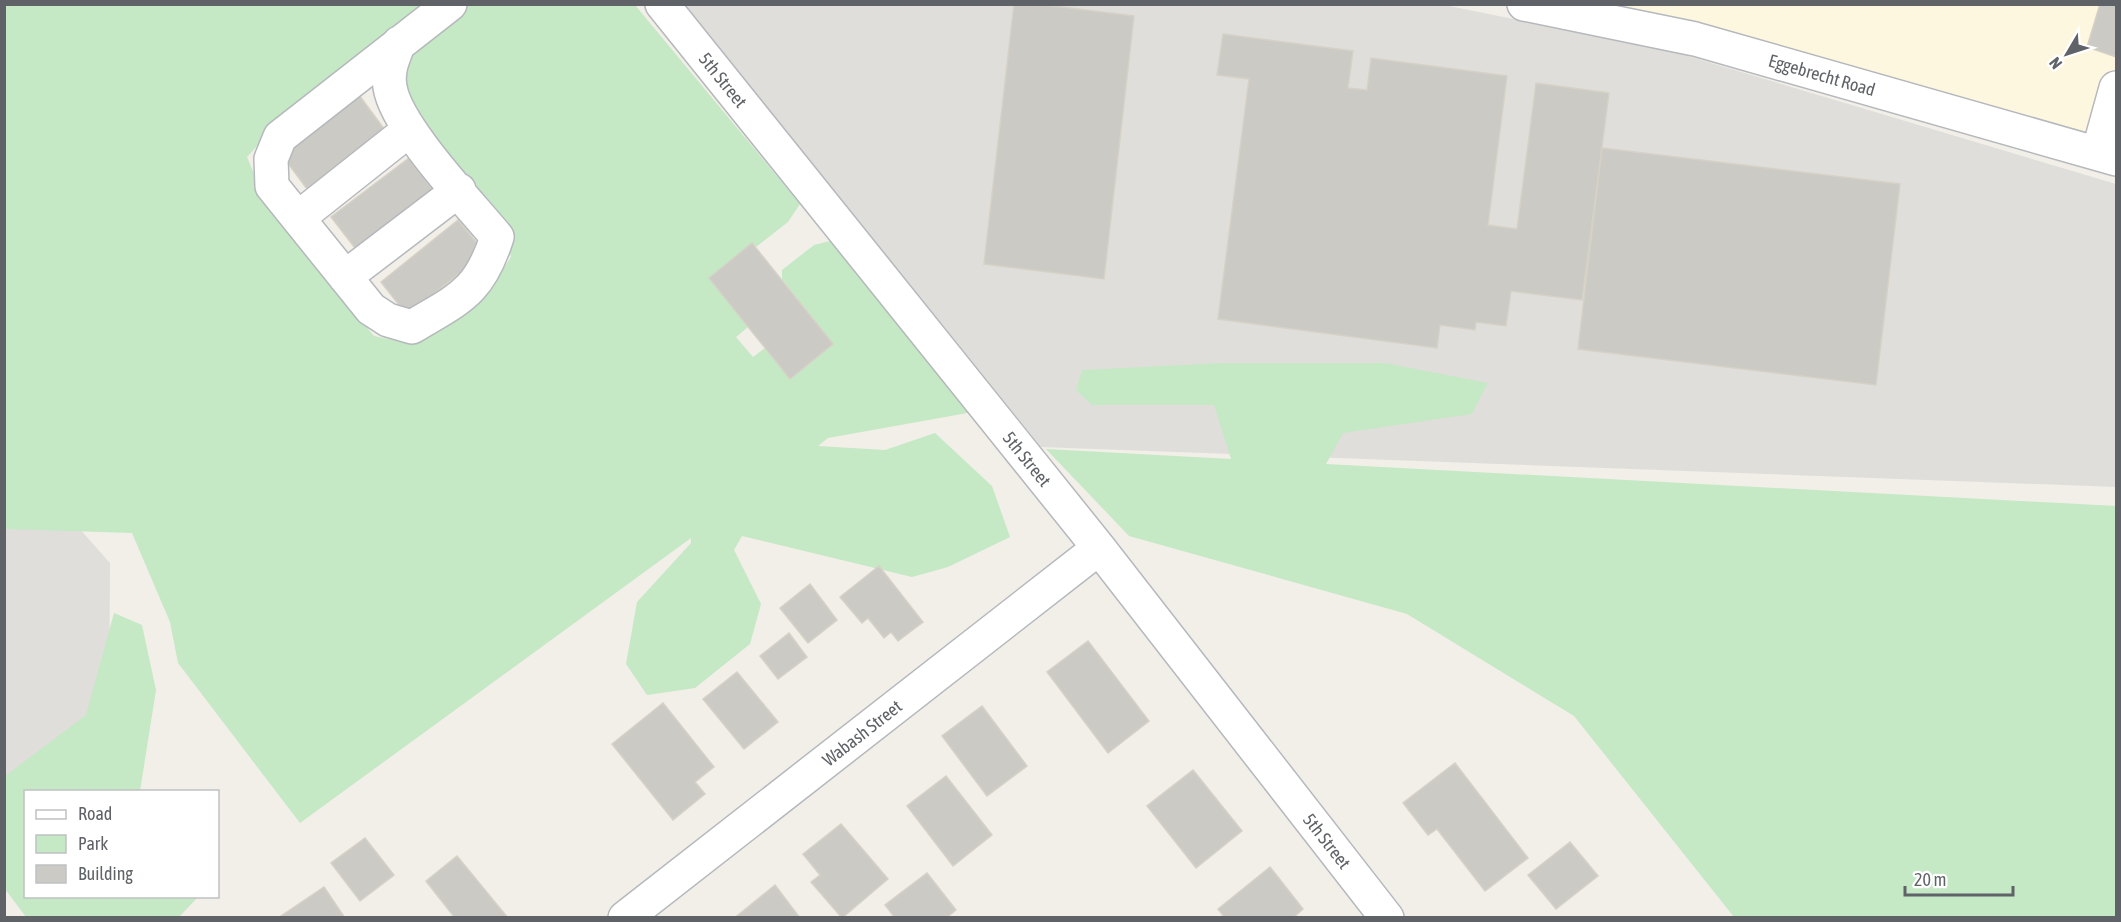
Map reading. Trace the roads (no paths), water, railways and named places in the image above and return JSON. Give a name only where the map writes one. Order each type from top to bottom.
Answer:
[{"type":"street","points":[[399,43],[389,70],[390,89],[409,130],[497,237],[487,267],[466,294],[412,327],[388,320],[371,309],[272,186],[271,159],[280,137],[399,43],[450,4]]},
{"type":"street","name":"5th Street","points":[[662,4],[1099,548],[1387,918]]},
{"type":"street","name":"Eggebrecht Road","points":[[1524,4],[1695,39],[2107,156]]},
{"type":"street","points":[[2107,156],[2116,88]]},
{"type":"street","points":[[298,218],[409,130]]},
{"type":"street","points":[[345,277],[459,190]]},
{"type":"street","name":"Wabash Street","points":[[625,918],[1099,548]]}]
